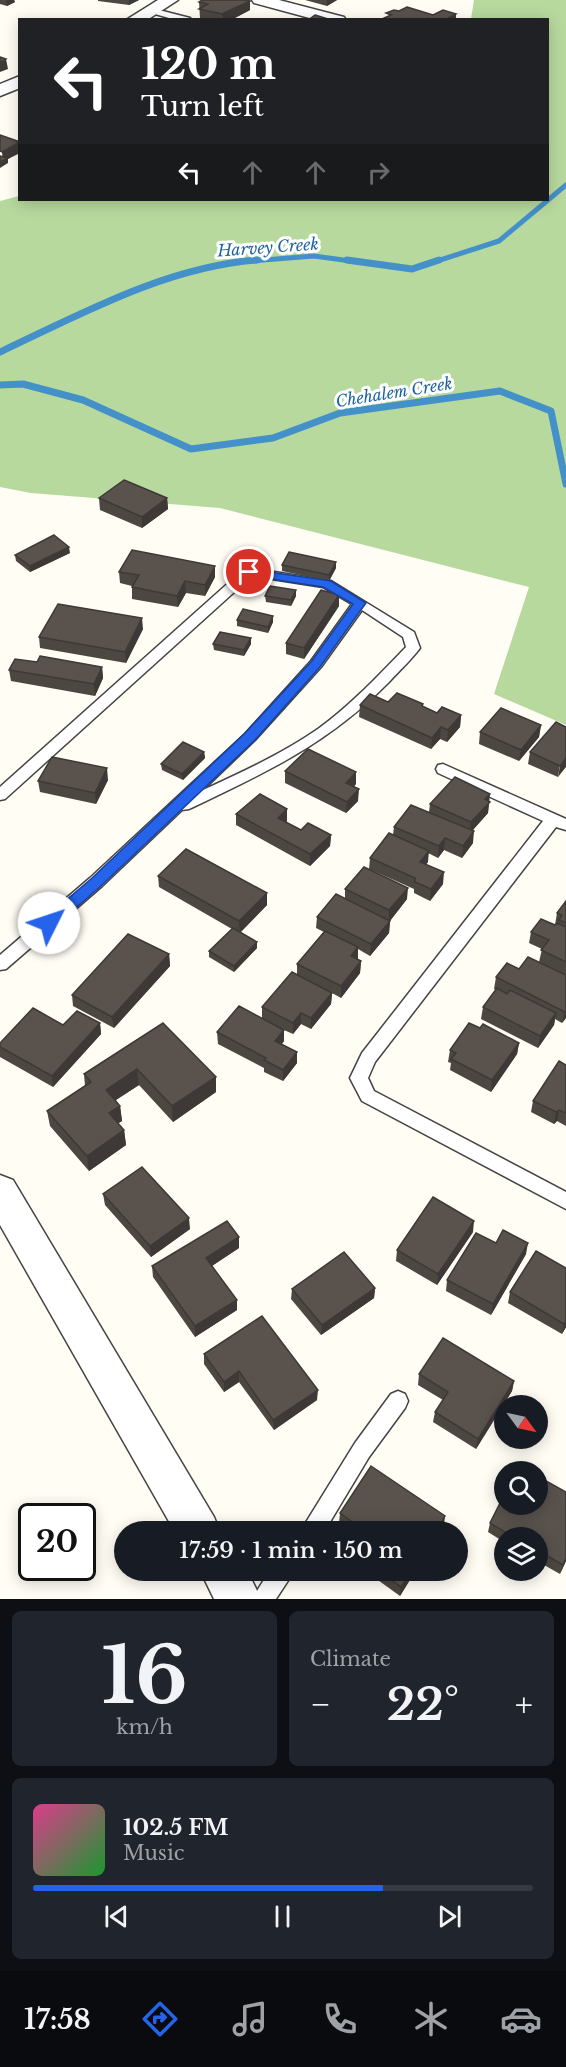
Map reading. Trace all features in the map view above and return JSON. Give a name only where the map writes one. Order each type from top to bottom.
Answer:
[{"type":"street","points":[[137,18],[170,0]]},
{"type":"street","points":[[260,0],[330,18]]},
{"type":"street","points":[[0,91],[18,82]]},
{"type":"street","points":[[0,1191],[193,1521]]},
{"type":"street","points":[[228,1581],[239,1599]]},
{"type":"lane","points":[[151,10],[179,18]]},
{"type":"lane","points":[[0,795],[249,572],[326,584],[409,635],[412,648],[360,703],[322,734],[248,775],[171,811]]},
{"type":"lane","points":[[0,964],[96,882],[250,737],[316,664],[360,603]]},
{"type":"lane","points":[[443,769],[560,822],[368,1058],[359,1078],[368,1096],[566,1201]]},
{"type":"lane","points":[[318,1521],[362,1450],[398,1401]]},
{"type":"lane","points":[[262,1599],[276,1581]]},
{"type":"green space","points":[[474,0],[566,0],[566,725],[494,694],[529,587],[220,508],[31,493],[0,487],[0,201],[18,196],[18,201],[549,201],[549,18],[471,18]]},
{"type":"building","points":[[202,0],[250,1],[222,14],[199,9],[208,4],[199,2]]},
{"type":"building","points":[[407,7],[433,15],[443,10],[456,14],[449,18],[384,18],[391,15],[386,13]]},
{"type":"building","points":[[0,135],[18,141],[2,152],[0,151]]},
{"type":"building","points":[[0,156],[8,158],[0,162]]},
{"type":"building","points":[[124,480],[167,498],[142,517],[99,498]]},
{"type":"building","points":[[54,535],[69,547],[30,566],[15,555]]},
{"type":"building","points":[[132,550],[215,566],[205,585],[185,581],[177,596],[132,587],[139,575],[119,572]]},
{"type":"building","points":[[289,552],[336,562],[329,575],[282,565]]},
{"type":"building","points":[[270,586],[296,590],[291,600],[265,596]]},
{"type":"building","points":[[321,590],[339,595],[304,648],[286,643]]},
{"type":"building","points":[[58,604],[142,618],[125,652],[39,637]]},
{"type":"building","points":[[243,609],[273,616],[268,627],[237,620]]},
{"type":"building","points":[[220,632],[251,638],[244,650],[213,644]]},
{"type":"building","points":[[40,656],[102,667],[94,684],[9,670],[15,659],[37,662]]},
{"type":"building","points":[[397,693],[437,713],[442,707],[461,715],[448,730],[441,727],[432,738],[360,705],[370,694],[388,702]]},
{"type":"building","points":[[501,708],[541,725],[521,750],[480,732]]},
{"type":"building","points":[[556,722],[566,727],[566,758],[560,766],[530,752]]},
{"type":"building","points":[[183,742],[204,752],[182,774],[161,764]]},
{"type":"building","points":[[308,749],[356,772],[346,783],[359,789],[347,802],[285,771]]},
{"type":"building","points":[[52,757],[107,768],[95,793],[38,781]]},
{"type":"building","points":[[455,777],[490,794],[485,799],[490,802],[471,822],[430,804]]},
{"type":"building","points":[[260,794],[287,809],[278,818],[301,830],[308,823],[331,835],[310,854],[236,814]]},
{"type":"building","points":[[411,805],[474,831],[463,846],[445,838],[439,846],[394,827]]},
{"type":"building","points":[[389,833],[429,851],[420,862],[444,872],[431,889],[415,882],[415,878],[370,858]]},
{"type":"building","points":[[186,849],[267,893],[239,921],[158,876]]},
{"type":"building","points":[[364,867],[408,888],[389,910],[345,889]]},
{"type":"building","points":[[336,894],[390,921],[371,944],[317,917]]},
{"type":"building","points":[[566,901],[566,923],[559,920],[562,915],[557,913]]},
{"type":"building","points":[[541,919],[566,927],[566,962],[541,950],[549,940],[531,932]]},
{"type":"building","points":[[233,928],[257,942],[234,966],[209,951]]},
{"type":"building","points":[[325,931],[358,947],[351,956],[361,961],[341,986],[297,964]]},
{"type":"building","points":[[128,934],[169,954],[112,1017],[72,995]]},
{"type":"building","points":[[528,957],[566,975],[565,1012],[496,977],[507,963],[519,969]]},
{"type":"building","points":[[292,972],[332,993],[311,1018],[301,1013],[293,1023],[262,1007]]},
{"type":"building","points":[[497,988],[507,994],[510,990],[556,1013],[540,1036],[483,1007]]},
{"type":"building","points":[[239,1006],[284,1030],[275,1041],[297,1052],[283,1070],[264,1060],[266,1058],[217,1032]]},
{"type":"building","points":[[33,1008],[63,1025],[77,1011],[100,1023],[52,1076],[0,1047],[0,1043]]},
{"type":"building","points":[[163,1023],[216,1077],[172,1106],[137,1069],[106,1090],[120,1106],[109,1113],[124,1130],[87,1156],[47,1111],[91,1082],[84,1074]]},
{"type":"building","points":[[469,1023],[480,1028],[483,1024],[519,1043],[492,1080],[451,1059],[456,1053],[450,1050]]},
{"type":"building","points":[[559,1061],[566,1065],[566,1113],[559,1110],[556,1112],[533,1101]]},
{"type":"building","points":[[142,1167],[189,1218],[150,1246],[103,1194]]},
{"type":"building","points":[[433,1197],[474,1221],[438,1274],[397,1250]]},
{"type":"building","points":[[227,1221],[239,1237],[206,1258],[237,1300],[195,1326],[152,1266]]},
{"type":"building","points":[[503,1230],[528,1243],[493,1304],[447,1280],[476,1233],[496,1243]]},
{"type":"building","points":[[536,1251],[566,1268],[566,1321],[564,1324],[510,1292]]},
{"type":"building","points":[[344,1252],[375,1288],[322,1325],[292,1289]]},
{"type":"building","points":[[262,1316],[318,1390],[273,1420],[239,1371],[224,1382],[204,1354]]},
{"type":"building","points":[[443,1338],[514,1381],[505,1395],[494,1395],[494,1413],[478,1439],[435,1412],[448,1392],[419,1374]]},
{"type":"building","points":[[371,1466],[445,1516],[442,1521],[351,1521],[340,1513]]},
{"type":"building","points":[[548,1482],[566,1492],[566,1558],[563,1565],[548,1556],[548,1527],[497,1527],[490,1523],[494,1515],[548,1515]]},
{"type":"building","points":[[393,1581],[405,1581],[401,1587]]},
{"type":"waterway","name":"Harvey Creek","points":[[549,199],[566,185]]},
{"type":"waterway","name":"Harvey Creek","points":[[434,262],[499,241],[547,201]]},
{"type":"waterway","name":"Harvey Creek","points":[[244,262],[314,256],[358,262]]},
{"type":"waterway","name":"Harvey Creek","points":[[244,262],[257,260]]},
{"type":"waterway","name":"Harvey Creek","points":[[347,260],[412,269],[439,260]]},
{"type":"waterway","name":"Harvey Creek","points":[[238,262],[244,262]]},
{"type":"waterway","name":"Harvey Creek","points":[[0,352],[93,308],[157,282],[223,264],[244,262]]},
{"type":"waterway","name":"Chehalem Creek","points":[[0,385],[23,384],[83,400],[191,449],[273,438],[340,413],[500,391],[551,411],[566,484]]},
{"type":"route","points":[[49,923],[96,882],[250,737],[316,664],[360,603],[326,584],[249,572]]}]
